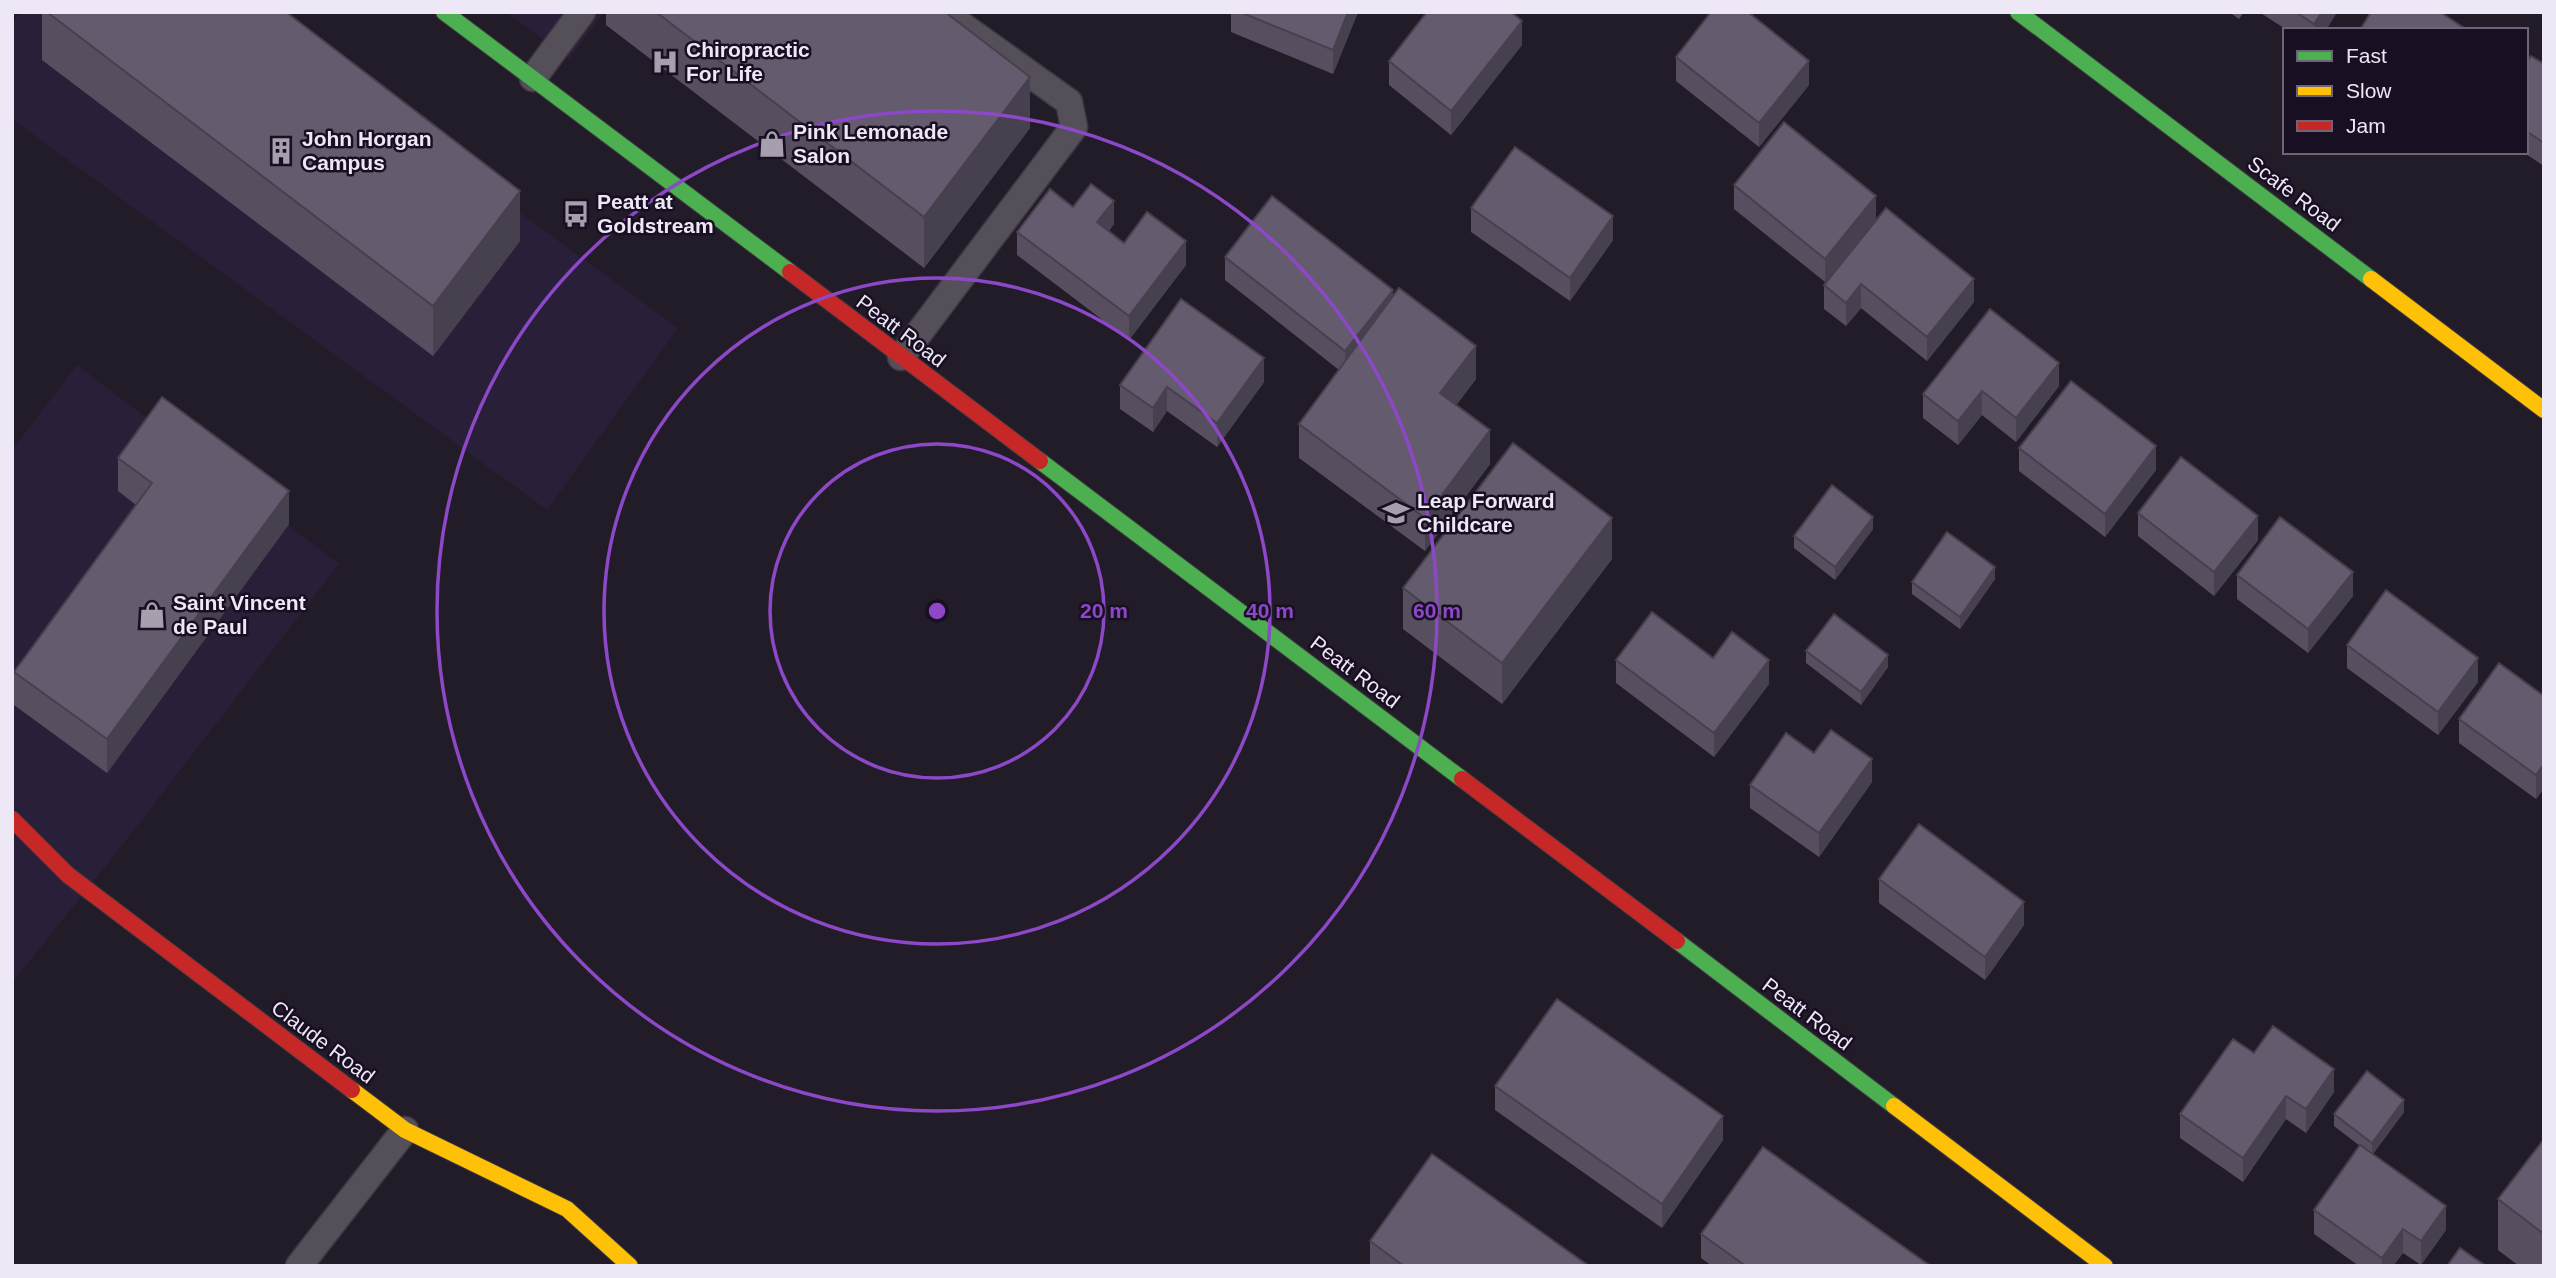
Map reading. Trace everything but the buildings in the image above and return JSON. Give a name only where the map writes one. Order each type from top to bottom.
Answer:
[{"type":"street","name":"Peatt Road","points":[[444,12],[2105,1266]]},
{"type":"street","name":"Scafe Road","points":[[2018,12],[2544,410]]},
{"type":"street","name":"Claude Road","points":[[12,819],[68,875],[405,1130],[567,1209],[630,1266]]},
{"type":"lane","points":[[533,78],[582,12]]},
{"type":"lane","points":[[901,357],[1074,127],[1069,103],[943,12]]},
{"type":"lane","points":[[299,1266],[405,1130]]},
{"type":"shaded area","points":[[21,12],[244,12],[678,328],[547,510],[12,119],[12,24]]},
{"type":"shaded area","points":[[506,12],[604,12],[569,59]]},
{"type":"shaded area","points":[[77,365],[339,564],[124,843],[12,983],[12,450]]},
{"type":"traffic: fast","points":[[444,12],[790,272]]},
{"type":"traffic: fast","points":[[2018,12],[2371,279]]},
{"type":"traffic: fast","points":[[1040,461],[1462,779]]},
{"type":"traffic: fast","points":[[1677,941],[1894,1106]]},
{"type":"traffic: slow","points":[[2371,279],[2544,410]]},
{"type":"traffic: slow","points":[[352,1090],[405,1130],[567,1209],[630,1266]]},
{"type":"traffic: slow","points":[[1894,1106],[2105,1266]]},
{"type":"traffic: jam","points":[[790,272],[1040,461]]},
{"type":"traffic: jam","points":[[1462,779],[1677,941]]},
{"type":"traffic: jam","points":[[12,819],[68,875],[352,1090]]},
{"type":"place","name":"Chiropractic For Life","points":[[665,62]]},
{"type":"place","name":"Pink Lemonade Salon","points":[[772,144]]},
{"type":"place","name":"John Horgan Campus","points":[[281,151]]},
{"type":"place","name":"Peatt at Goldstream","points":[[576,214]]},
{"type":"place","name":"Leap Forward Childcare","points":[[1396,513]]},
{"type":"place","name":"Saint Vincent de Paul","points":[[152,615]]}]
